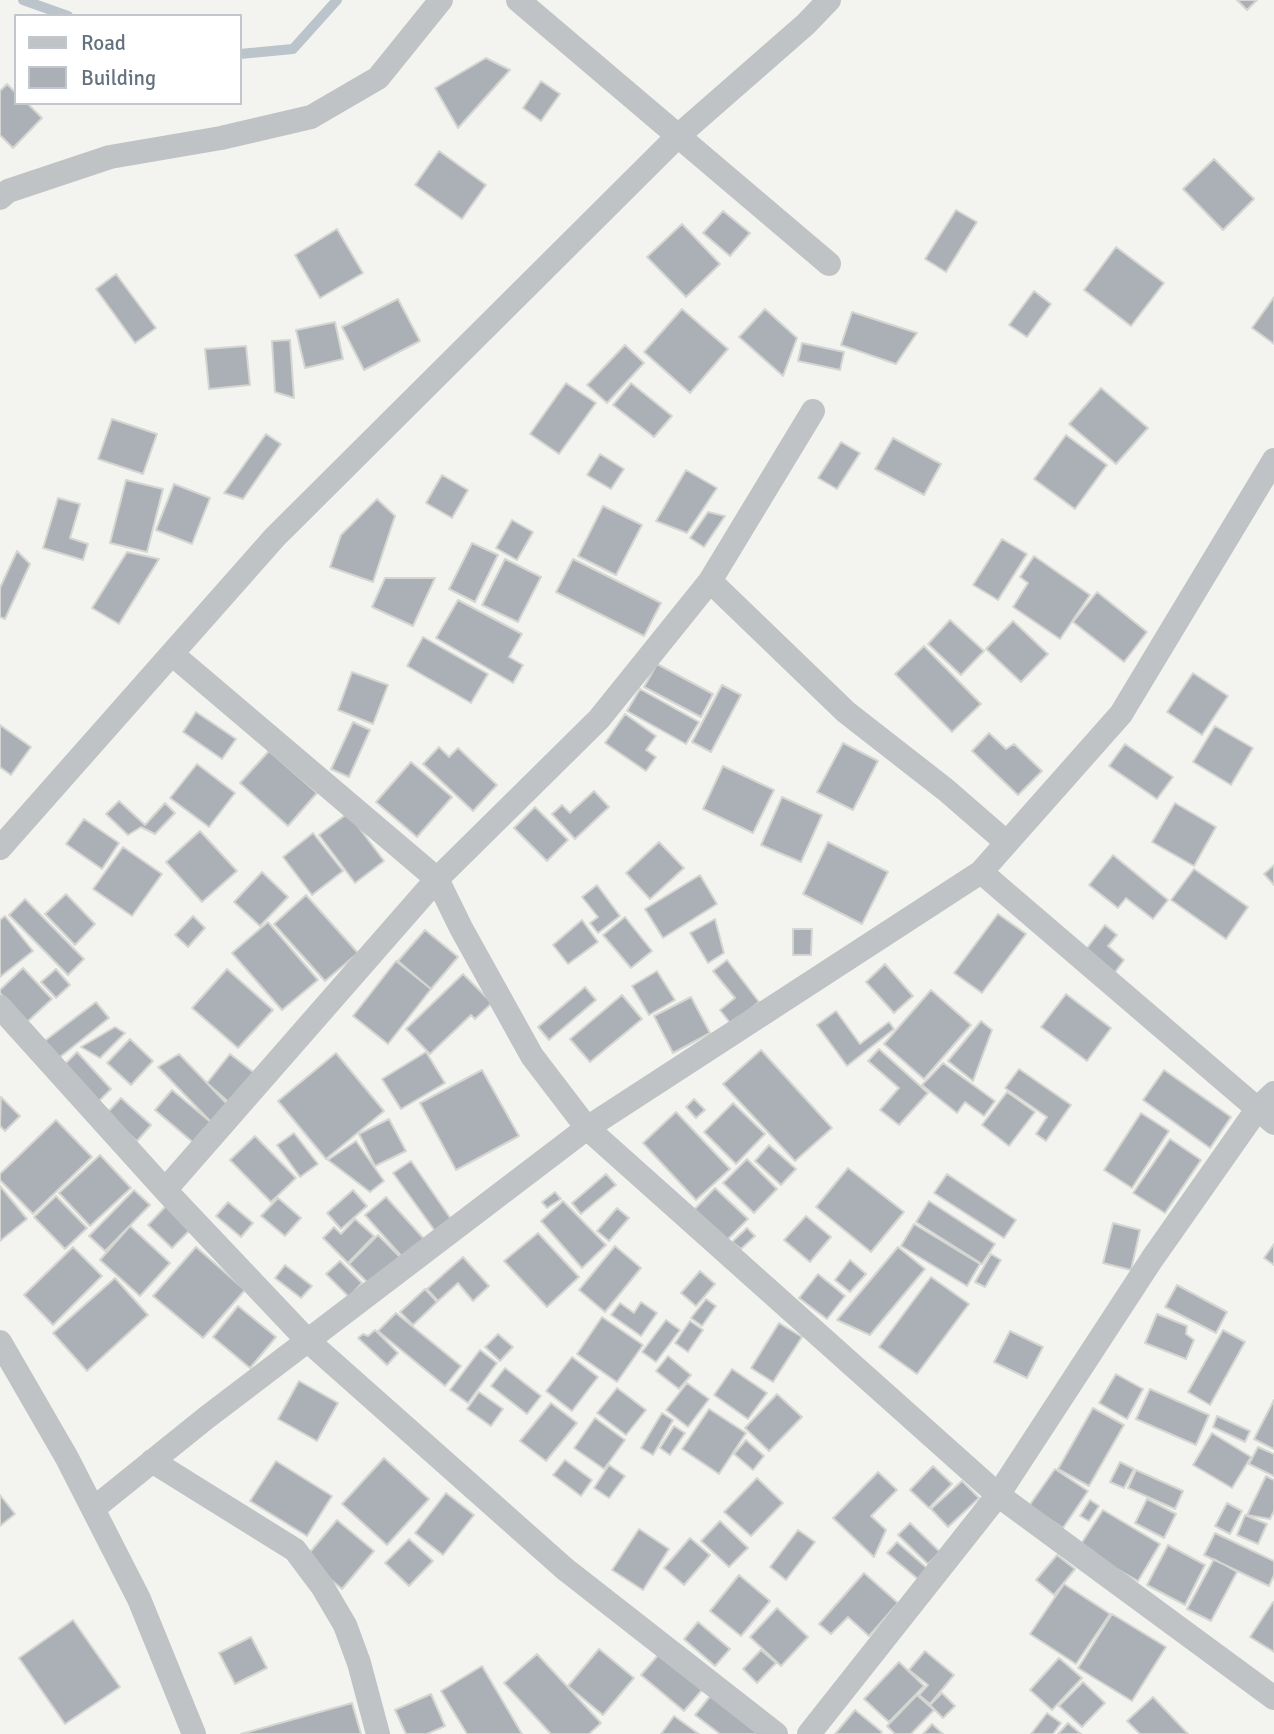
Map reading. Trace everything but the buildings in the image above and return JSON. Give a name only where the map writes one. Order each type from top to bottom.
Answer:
[{"type":"street","points":[[0,198],[8,191],[110,157],[221,138],[311,117],[378,78],[441,0]]},
{"type":"street","points":[[518,0],[829,264]]},
{"type":"street","points":[[0,848],[275,537],[678,136],[806,24],[829,0]]},
{"type":"street","points":[[165,1190],[437,879],[599,719],[710,581],[813,411]]},
{"type":"street","points":[[93,1508],[307,1340],[587,1128],[981,872],[1121,714],[1274,460]]},
{"type":"street","points":[[710,581],[846,712],[946,790],[1007,843]]},
{"type":"street","points":[[172,654],[437,879],[532,1056],[587,1128],[998,1495],[1274,1698]]},
{"type":"street","points":[[809,1734],[998,1495],[1152,1259],[1269,1108],[981,872]]},
{"type":"street","points":[[0,1007],[165,1190],[307,1340],[565,1569],[776,1734]]},
{"type":"street","points":[[0,1342],[67,1458],[139,1599],[194,1734]]},
{"type":"street","points":[[152,1461],[295,1550],[322,1586],[345,1625],[359,1663],[378,1734]]},
{"type":"waterway","points":[[23,0],[62,14]]},
{"type":"waterway","points":[[242,54],[293,49],[337,0]]}]
